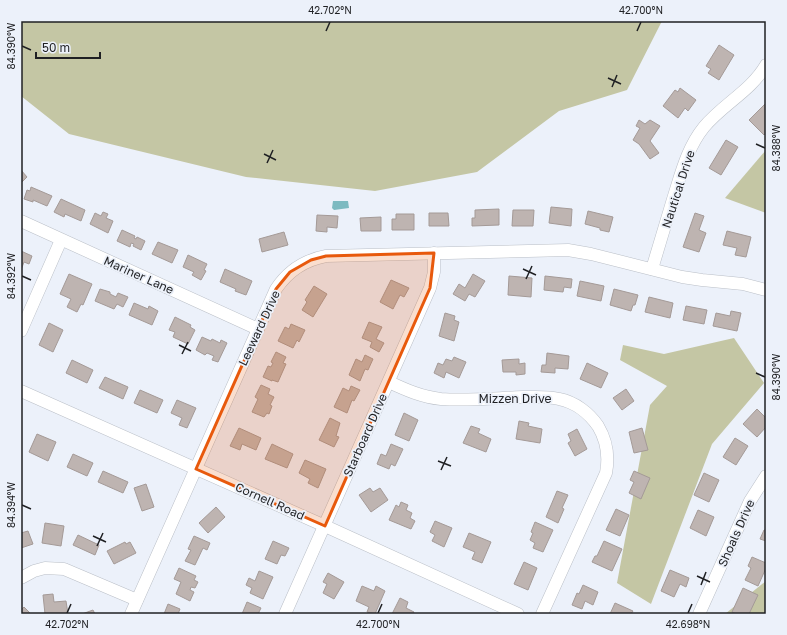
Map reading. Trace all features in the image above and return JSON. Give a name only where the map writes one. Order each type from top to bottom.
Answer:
[{"type":"street","name":"Nautical Drive","points":[[652,270],[684,165],[698,135],[710,120],[752,84],[766,65]]},
{"type":"street","name":"Mariner Lane","points":[[21,222],[258,329]]},
{"type":"street","points":[[21,331],[61,240]]},
{"type":"street","name":"Leeward Drive","points":[[131,614],[258,329],[280,283],[296,267],[310,260],[326,256],[568,250],[591,254],[652,270]]},
{"type":"street","name":"Starboard Drive","points":[[285,614],[430,288],[434,272],[434,253]]},
{"type":"street","points":[[652,270],[682,277],[743,284],[766,290]]},
{"type":"street","name":"Mizzen Drive","points":[[389,382],[413,393],[439,399],[541,397],[560,399],[572,403],[586,412],[596,423],[601,431],[606,445],[606,473],[542,614]]},
{"type":"street","name":"Cornell Road","points":[[21,390],[518,614]]},
{"type":"street","name":"Shoals Drive","points":[[699,614],[750,501],[766,476]]},
{"type":"street","points":[[21,578],[34,571],[45,568],[64,569],[137,600]]},
{"type":"highlighted area","points":[[434,253],[430,288],[325,526],[196,469],[276,289],[290,272],[311,260],[326,256]]},
{"type":"green space","points":[[21,21],[662,21],[627,90],[559,111],[477,172],[375,191],[246,177],[69,134],[21,96]]},
{"type":"green space","points":[[766,150],[766,213],[725,198]]},
{"type":"green space","points":[[734,338],[764,383],[712,444],[651,604],[617,583],[650,405],[667,386],[620,360],[623,345],[664,354]]},
{"type":"green space","points":[[766,581],[766,614],[725,614]]},
{"type":"water","points":[[333,201],[348,201],[349,208],[334,210],[332,208]]},
{"type":"building","points":[[719,45],[734,55],[719,80],[708,73],[711,69],[706,66]]},
{"type":"building","points":[[680,88],[696,100],[688,111],[685,108],[678,118],[663,106],[675,90],[678,92]]},
{"type":"building","points":[[766,103],[766,133],[764,135],[749,120]]},
{"type":"building","points":[[639,120],[645,124],[650,120],[660,126],[650,141],[659,153],[650,159],[639,144],[633,140],[640,128],[636,126]]},
{"type":"building","points":[[726,140],[738,147],[721,175],[709,168]]},
{"type":"building","points":[[21,170],[27,177],[21,183]]},
{"type":"building","points":[[31,187],[52,196],[47,206],[33,200],[33,202],[24,199],[27,190],[30,191]]},
{"type":"building","points":[[61,199],[85,210],[81,221],[65,214],[64,217],[54,212]]},
{"type":"building","points":[[551,207],[572,209],[571,226],[549,223]]},
{"type":"building","points":[[499,209],[499,225],[472,226],[472,218],[475,218],[475,210]]},
{"type":"building","points":[[513,210],[534,210],[533,226],[512,226]]},
{"type":"building","points":[[588,211],[613,217],[609,232],[585,224]]},
{"type":"building","points":[[103,212],[108,214],[106,218],[113,221],[108,233],[90,224],[95,213],[101,216]]},
{"type":"building","points":[[429,213],[448,213],[449,226],[429,226]]},
{"type":"building","points":[[695,213],[704,216],[699,230],[706,233],[699,252],[683,247]]},
{"type":"building","points":[[396,214],[414,214],[414,230],[392,230],[392,219],[396,219]]},
{"type":"building","points":[[317,215],[338,216],[337,228],[327,227],[327,232],[316,231]]},
{"type":"building","points":[[381,217],[381,231],[361,231],[360,218]]},
{"type":"building","points":[[122,230],[135,236],[134,238],[136,239],[137,237],[145,241],[141,250],[133,246],[134,244],[131,243],[130,247],[117,241]]},
{"type":"building","points":[[727,231],[751,237],[746,257],[735,255],[737,248],[723,245]]},
{"type":"building","points":[[284,232],[288,245],[262,252],[259,239]]},
{"type":"building","points":[[158,242],[178,250],[172,263],[152,254]]},
{"type":"building","points":[[21,251],[32,256],[29,264],[24,262],[21,270]]},
{"type":"building","points":[[188,255],[207,264],[204,270],[206,271],[201,280],[192,275],[194,272],[183,267]]},
{"type":"building","points":[[225,269],[252,281],[246,295],[235,291],[236,289],[220,282]]},
{"type":"building","points":[[69,274],[92,284],[83,305],[81,304],[77,312],[67,307],[71,299],[60,294]]},
{"type":"building","points":[[473,274],[485,281],[475,297],[469,294],[465,301],[453,294],[459,284],[465,288]]},
{"type":"building","points":[[509,276],[532,278],[531,297],[508,295]]},
{"type":"building","points":[[545,276],[572,279],[571,288],[564,287],[563,292],[544,290]]},
{"type":"building","points":[[391,280],[409,288],[404,297],[400,295],[393,309],[380,302]]},
{"type":"building","points":[[580,281],[604,286],[601,301],[577,296]]},
{"type":"building","points":[[314,286],[327,294],[313,317],[302,310],[307,302],[305,300]]},
{"type":"building","points":[[100,289],[110,292],[110,294],[116,297],[118,293],[128,297],[123,307],[117,304],[114,309],[95,301]]},
{"type":"building","points":[[614,289],[638,295],[635,305],[633,305],[631,311],[610,305]]},
{"type":"building","points":[[649,297],[673,303],[670,318],[645,312]]},
{"type":"building","points":[[134,303],[148,309],[149,306],[158,311],[152,325],[129,315]]},
{"type":"building","points":[[686,306],[707,310],[704,324],[683,320]]},
{"type":"building","points":[[731,311],[741,313],[737,331],[713,326],[716,313],[730,316]]},
{"type":"building","points":[[445,313],[455,316],[454,320],[459,322],[454,341],[439,336]]},
{"type":"building","points":[[175,317],[191,325],[190,327],[195,330],[188,344],[173,337],[175,332],[169,330]]},
{"type":"building","points":[[369,322],[382,327],[376,339],[384,343],[379,352],[370,347],[372,342],[362,338]]},
{"type":"building","points":[[49,323],[63,330],[53,352],[39,345]]},
{"type":"building","points":[[291,324],[305,330],[299,342],[297,340],[293,348],[278,341],[285,327],[289,329]]},
{"type":"building","points":[[202,337],[211,341],[212,339],[220,343],[221,340],[227,343],[218,362],[212,360],[214,356],[207,353],[205,355],[196,350]]},
{"type":"building","points":[[276,352],[286,357],[283,363],[286,364],[278,382],[263,377],[268,366],[271,367],[273,363],[271,362]]},
{"type":"building","points":[[547,353],[569,356],[568,369],[555,368],[555,373],[541,372],[542,365],[546,365]]},
{"type":"building","points":[[365,355],[373,359],[368,370],[365,369],[360,381],[349,375],[356,359],[362,362]]},
{"type":"building","points":[[454,357],[466,362],[459,378],[446,372],[444,378],[434,373],[438,363],[443,365],[446,359],[452,361]]},
{"type":"building","points":[[519,359],[519,364],[525,363],[525,374],[516,375],[516,372],[503,372],[502,360]]},
{"type":"building","points":[[72,360],[93,370],[87,383],[66,373]]},
{"type":"building","points":[[587,363],[608,373],[601,388],[580,379]]},
{"type":"building","points":[[105,377],[128,387],[123,399],[99,388]]},
{"type":"building","points":[[261,385],[270,389],[268,394],[274,397],[270,405],[272,406],[269,414],[267,413],[264,417],[252,412],[258,399],[255,397]]},
{"type":"building","points":[[351,386],[360,390],[354,401],[352,400],[347,413],[334,407],[343,388],[349,391]]},
{"type":"building","points":[[626,389],[634,401],[622,410],[613,398]]},
{"type":"building","points":[[140,390],[163,400],[157,413],[134,403]]},
{"type":"building","points":[[177,400],[196,408],[187,428],[179,425],[182,418],[171,413]]},
{"type":"building","points":[[757,409],[766,418],[766,427],[757,437],[743,424]]},
{"type":"building","points":[[404,413],[418,420],[409,441],[395,435]]},
{"type":"building","points":[[330,418],[340,423],[336,436],[339,437],[334,447],[319,440]]},
{"type":"building","points":[[519,421],[529,423],[528,426],[542,429],[540,443],[516,439]]},
{"type":"building","points":[[471,426],[480,429],[478,433],[491,439],[486,452],[463,443]]},
{"type":"building","points":[[239,428],[261,438],[256,450],[242,444],[240,450],[230,446]]},
{"type":"building","points":[[642,428],[648,450],[634,453],[629,432]]},
{"type":"building","points":[[577,429],[587,449],[575,456],[568,443],[571,441],[568,434]]},
{"type":"building","points":[[37,434],[56,442],[48,461],[29,452]]},
{"type":"building","points":[[735,438],[748,446],[736,465],[723,457]]},
{"type":"building","points":[[272,444],[293,454],[287,468],[265,459]]},
{"type":"building","points":[[391,444],[403,449],[395,466],[391,464],[389,469],[377,464],[381,454],[386,456]]},
{"type":"building","points":[[73,454],[93,463],[87,476],[67,467]]},
{"type":"building","points":[[305,460],[326,469],[318,488],[308,483],[310,479],[299,473]]},
{"type":"building","points":[[103,471],[128,482],[123,493],[98,482]]},
{"type":"building","points":[[634,471],[650,478],[641,499],[629,493],[634,482],[630,480]]},
{"type":"building","points":[[704,473],[719,480],[709,502],[694,495]]},
{"type":"building","points":[[146,484],[154,507],[142,511],[134,488]]},
{"type":"building","points":[[370,488],[373,492],[380,488],[388,500],[371,512],[359,495]]},
{"type":"building","points":[[557,491],[568,495],[562,508],[564,509],[558,523],[546,517]]},
{"type":"building","points":[[401,502],[408,505],[406,510],[412,513],[410,518],[415,521],[411,529],[389,520],[396,505],[399,507]]},
{"type":"building","points":[[216,507],[225,517],[208,533],[199,523]]},
{"type":"building","points":[[616,509],[629,515],[620,536],[606,530]]},
{"type":"building","points":[[698,510],[714,517],[706,536],[690,528]]},
{"type":"building","points":[[435,521],[452,528],[444,547],[432,541],[435,535],[430,532]]},
{"type":"building","points":[[535,522],[553,530],[543,552],[533,548],[535,543],[530,540]]},
{"type":"building","points":[[45,523],[64,526],[61,546],[42,543]]},
{"type":"building","points":[[764,530],[766,530],[766,541],[760,539]]},
{"type":"building","points":[[28,531],[33,544],[21,548],[21,533]]},
{"type":"building","points":[[469,533],[491,542],[482,563],[472,559],[475,552],[463,547]]},
{"type":"building","points":[[78,535],[99,545],[95,555],[73,545]]},
{"type":"building","points":[[194,536],[210,543],[207,550],[203,548],[195,565],[185,561],[191,550],[188,549]]},
{"type":"building","points":[[273,541],[289,548],[285,556],[281,555],[277,564],[265,559]]},
{"type":"building","points":[[604,541],[622,549],[612,571],[592,562],[595,556],[597,556]]},
{"type":"building","points":[[125,542],[126,544],[130,542],[136,553],[114,564],[107,551]]},
{"type":"building","points":[[752,557],[766,563],[766,568],[758,586],[745,580],[751,568],[748,566]]},
{"type":"building","points":[[524,562],[537,568],[528,590],[514,584]]},
{"type":"building","points":[[179,568],[196,576],[194,580],[198,582],[195,588],[191,587],[190,590],[194,592],[190,601],[176,594],[181,582],[174,579]]},
{"type":"building","points":[[670,570],[689,578],[686,587],[680,584],[674,597],[661,591]]},
{"type":"building","points":[[259,571],[273,577],[263,599],[250,593],[252,588],[246,585],[249,578],[255,581]]},
{"type":"building","points":[[328,573],[344,582],[334,599],[323,593],[327,584],[323,582]]},
{"type":"building","points":[[583,585],[598,592],[593,605],[585,601],[582,609],[572,605],[577,593],[579,594]]},
{"type":"building","points":[[362,586],[374,591],[376,586],[385,591],[375,614],[367,612],[369,607],[356,601]]},
{"type":"building","points":[[743,588],[758,595],[749,614],[736,614],[732,612]]},
{"type":"building","points":[[53,594],[54,602],[66,601],[68,614],[45,614],[43,595]]},
{"type":"building","points":[[400,598],[408,602],[406,608],[414,612],[413,614],[392,614]]},
{"type":"building","points":[[247,602],[261,608],[258,614],[242,614]]},
{"type":"building","points":[[615,603],[633,611],[631,614],[610,614]]},
{"type":"building","points":[[168,604],[180,609],[178,614],[164,614]]},
{"type":"building","points":[[24,607],[31,614],[21,614],[21,610]]},
{"type":"building","points":[[93,610],[95,614],[82,614]]}]
